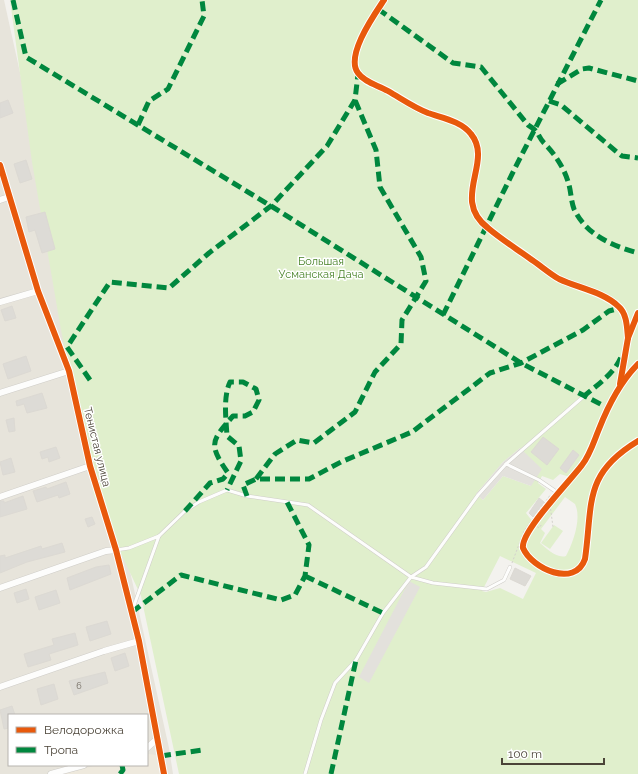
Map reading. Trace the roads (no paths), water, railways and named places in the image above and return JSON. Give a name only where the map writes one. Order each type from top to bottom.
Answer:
[{"type":"street","name":"Тенистая улица","points":[[0,165],[38,291],[69,371],[90,466],[116,550],[139,641],[164,774]]},
{"type":"street","points":[[0,200],[9,197]]},
{"type":"street","points":[[0,302],[38,291]]},
{"type":"street","points":[[0,393],[69,371]]},
{"type":"street","name":"Тенистая улица","points":[[0,497],[90,466]]},
{"type":"street","points":[[0,588],[106,551],[116,550]]},
{"type":"street","points":[[0,687],[104,651],[139,641]]},
{"type":"street","points":[[148,747],[157,738]]},
{"type":"street","points":[[51,774],[80,766]]},
{"type":"lane","points":[[305,774],[321,720],[335,683],[356,660],[382,613],[411,577],[426,568],[478,495],[506,464],[583,397]]},
{"type":"lane","points":[[506,464],[539,480],[556,492]]},
{"type":"lane","points":[[116,550],[129,548],[159,536],[186,511],[199,502],[227,490],[247,496],[308,505],[411,577],[433,584],[486,589],[504,580],[510,567]]},
{"type":"lane","points":[[132,612],[159,536]]},
{"type":"park label","name":"Большая Усманская Дача","points":[[321,267]]}]
